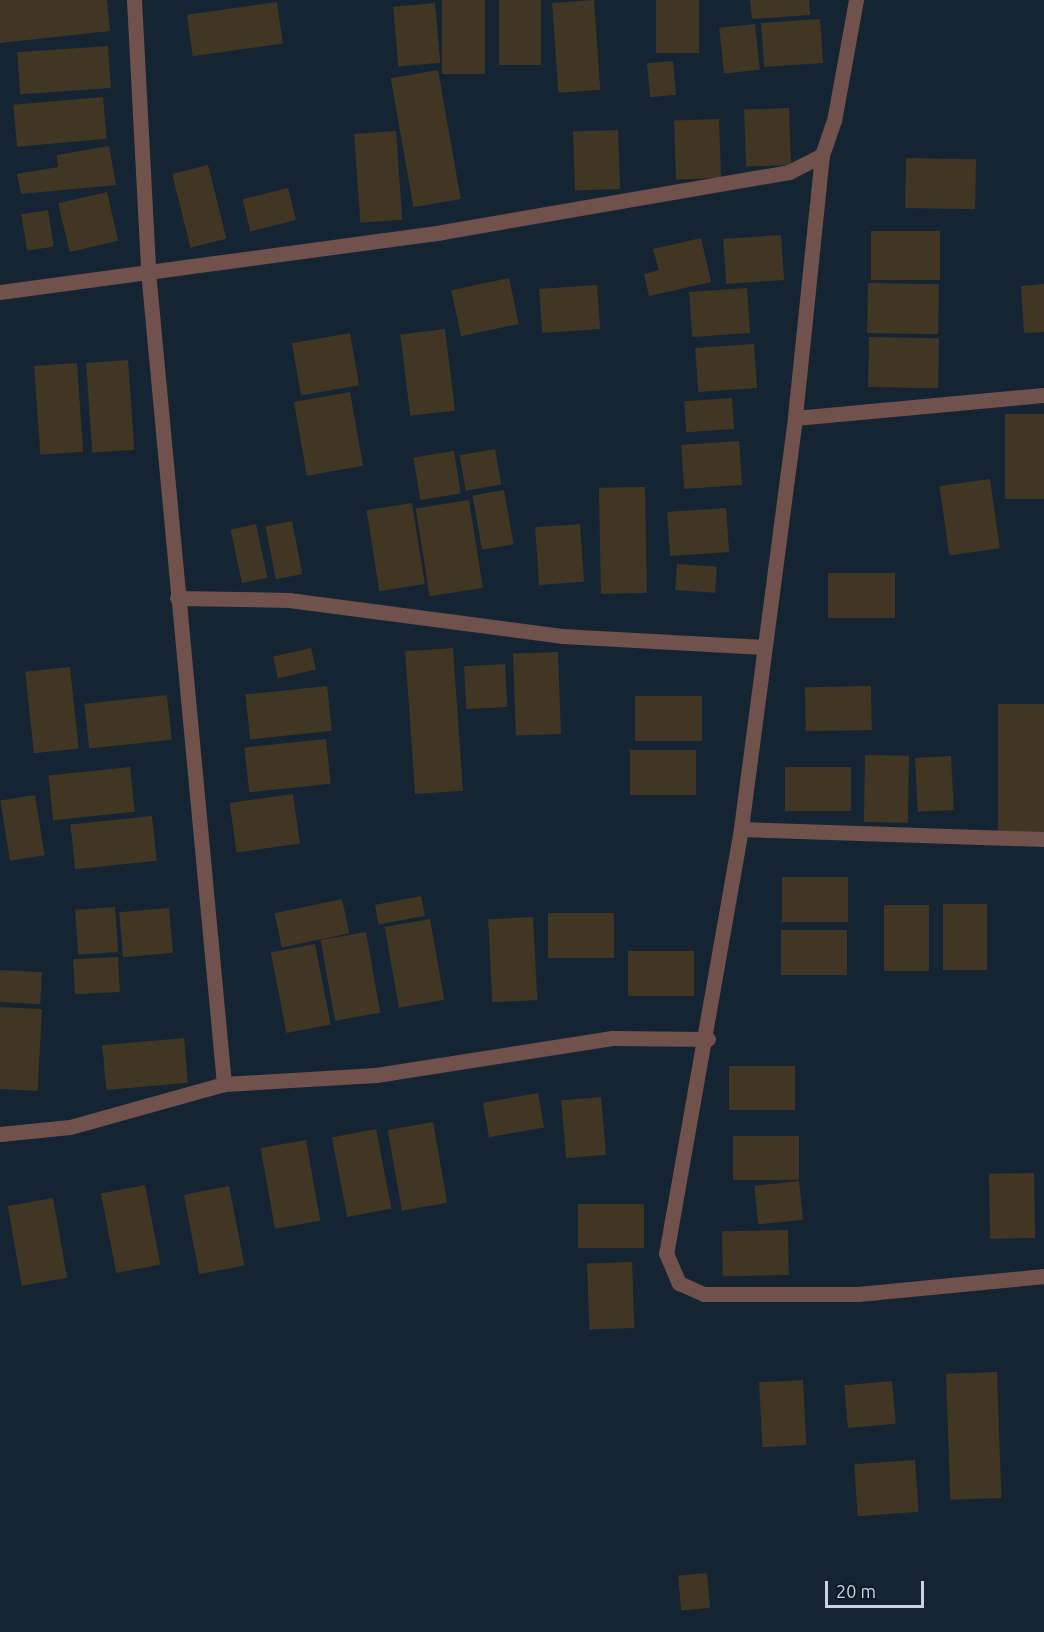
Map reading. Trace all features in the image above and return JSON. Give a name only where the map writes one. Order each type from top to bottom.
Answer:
[{"type":"street","points":[[134,0],[148,271],[224,1084]]},
{"type":"street","points":[[856,0],[834,121],[822,155],[795,418],[741,829],[708,1039],[666,1253],[669,1268],[689,1291],[858,1294],[1044,1276]]},
{"type":"street","points":[[0,291],[442,232],[789,172],[822,155]]},
{"type":"street","points":[[795,418],[1044,395]]},
{"type":"street","points":[[177,598],[289,600],[562,636],[765,647]]},
{"type":"street","points":[[741,829],[1044,839]]},
{"type":"street","points":[[0,1134],[70,1127],[224,1084],[376,1075],[612,1038],[708,1039]]},
{"type":"building","points":[[0,0],[107,0],[110,31],[0,43]]},
{"type":"building","points":[[442,0],[485,0],[485,74],[442,74]]},
{"type":"building","points":[[499,0],[541,0],[541,65],[499,65]]},
{"type":"building","points":[[594,0],[600,90],[558,93],[552,3]]},
{"type":"building","points":[[656,0],[699,0],[699,53],[656,53]]},
{"type":"building","points":[[750,0],[809,0],[810,15],[752,19]]},
{"type":"building","points":[[277,2],[283,44],[193,56],[187,15]]},
{"type":"building","points":[[435,3],[440,63],[398,66],[393,7]]},
{"type":"building","points":[[820,19],[823,63],[764,67],[761,23]]},
{"type":"building","points":[[755,24],[760,70],[724,74],[719,28]]},
{"type":"building","points":[[108,46],[111,88],[20,94],[17,52]]},
{"type":"building","points":[[673,61],[676,95],[650,97],[647,63]]},
{"type":"building","points":[[438,70],[461,199],[413,207],[391,78]]},
{"type":"building","points":[[103,97],[107,139],[17,147],[13,105]]},
{"type":"building","points":[[789,108],[791,165],[746,167],[744,110]]},
{"type":"building","points":[[719,119],[721,178],[676,180],[674,121]]},
{"type":"building","points":[[618,130],[620,189],[575,191],[573,132]]},
{"type":"building","points":[[396,131],[402,220],[360,223],[354,134]]},
{"type":"building","points":[[109,146],[116,185],[21,194],[17,174],[58,167],[57,155]]},
{"type":"building","points":[[906,158],[976,159],[975,209],[905,208]]},
{"type":"building","points":[[208,165],[226,239],[190,248],[172,174]]},
{"type":"building","points":[[288,188],[296,220],[250,231],[242,199]]},
{"type":"building","points":[[107,192],[118,241],[70,252],[58,203]]},
{"type":"building","points":[[48,210],[54,247],[27,251],[21,214]]},
{"type":"building","points":[[871,231],[940,231],[940,280],[871,280]]},
{"type":"building","points":[[781,235],[784,280],[726,284],[723,239]]},
{"type":"building","points":[[701,238],[711,282],[649,296],[644,274],[659,270],[653,249]]},
{"type":"building","points":[[509,278],[519,324],[461,336],[451,290]]},
{"type":"building","points":[[868,283],[939,284],[938,334],[867,333]]},
{"type":"building","points":[[1044,284],[1044,332],[1024,333],[1021,286]]},
{"type":"building","points":[[597,285],[600,329],[542,333],[539,289]]},
{"type":"building","points":[[747,288],[750,333],[692,337],[689,292]]},
{"type":"building","points":[[445,329],[455,410],[410,416],[400,334]]},
{"type":"building","points":[[350,333],[359,385],[301,395],[292,343]]},
{"type":"building","points":[[869,337],[939,338],[938,388],[868,387]]},
{"type":"building","points":[[754,344],[757,388],[698,392],[695,348]]},
{"type":"building","points":[[128,360],[134,450],[92,453],[86,363]]},
{"type":"building","points":[[77,363],[83,452],[40,455],[34,366]]},
{"type":"building","points":[[350,392],[363,466],[307,476],[294,402]]},
{"type":"building","points":[[732,398],[734,429],[686,432],[684,401]]},
{"type":"building","points":[[1005,414],[1044,414],[1044,499],[1005,499]]},
{"type":"building","points":[[739,441],[742,485],[684,489],[681,445]]},
{"type":"building","points":[[495,449],[501,484],[466,491],[460,455]]},
{"type":"building","points":[[454,451],[461,493],[420,500],[414,457]]},
{"type":"building","points":[[990,479],[1000,548],[949,555],[939,486]]},
{"type":"building","points":[[645,487],[647,593],[601,594],[599,488]]},
{"type":"building","points":[[504,490],[514,544],[482,550],[472,496]]},
{"type":"building","points":[[469,500],[483,588],[430,596],[416,508]]},
{"type":"building","points":[[412,503],[425,584],[379,591],[367,510]]},
{"type":"building","points":[[726,508],[729,552],[670,556],[667,512]]},
{"type":"building","points":[[292,521],[302,574],[276,579],[265,526]]},
{"type":"building","points":[[256,524],[267,578],[242,583],[231,529]]},
{"type":"building","points":[[580,524],[584,582],[539,585],[535,527]]},
{"type":"building","points":[[677,564],[717,567],[715,593],[675,590]]},
{"type":"building","points":[[828,573],[895,573],[895,618],[828,618]]},
{"type":"building","points":[[311,648],[316,669],[278,678],[273,657]]},
{"type":"building","points":[[453,648],[463,791],[415,794],[405,651]]},
{"type":"building","points":[[558,652],[561,734],[516,736],[513,654]]},
{"type":"building","points":[[505,664],[507,707],[466,709],[464,666]]},
{"type":"building","points":[[70,667],[79,749],[34,753],[25,672]]},
{"type":"building","points":[[327,686],[332,731],[250,739],[245,695]]},
{"type":"building","points":[[871,686],[872,730],[806,731],[805,687]]},
{"type":"building","points":[[167,695],[172,740],[89,748],[84,704]]},
{"type":"building","points":[[635,696],[702,696],[702,741],[635,741]]},
{"type":"building","points":[[998,704],[1044,704],[1044,835],[998,835]]},
{"type":"building","points":[[326,739],[331,784],[249,792],[244,748]]},
{"type":"building","points":[[630,750],[696,750],[696,795],[630,795]]},
{"type":"building","points":[[865,755],[909,756],[908,823],[864,822]]},
{"type":"building","points":[[951,756],[954,810],[918,812],[915,758]]},
{"type":"building","points":[[130,767],[135,812],[53,820],[48,776]]},
{"type":"building","points":[[785,767],[851,767],[851,811],[785,811]]},
{"type":"building","points":[[293,794],[300,844],[237,852],[230,803]]},
{"type":"building","points":[[35,795],[45,855],[10,861],[0,800]]},
{"type":"building","points":[[152,816],[157,861],[75,869],[70,825]]},
{"type":"building","points":[[782,877],[848,877],[848,922],[782,922]]},
{"type":"building","points":[[421,896],[425,916],[379,925],[375,905]]},
{"type":"building","points":[[342,899],[349,933],[282,948],[275,913]]},
{"type":"building","points":[[943,904],[987,904],[987,970],[943,970]]},
{"type":"building","points":[[884,905],[929,905],[929,971],[884,971]]},
{"type":"building","points":[[115,907],[118,952],[78,955],[75,910]]},
{"type":"building","points":[[169,908],[173,953],[123,957],[119,912]]},
{"type":"building","points":[[548,913],[614,913],[614,958],[548,958]]},
{"type":"building","points":[[533,917],[537,1000],[492,1002],[488,919]]},
{"type":"building","points":[[430,919],[444,1000],[399,1008],[385,927]]},
{"type":"building","points":[[781,930],[847,930],[847,975],[781,975]]},
{"type":"building","points":[[366,932],[380,1013],[335,1021],[321,940]]},
{"type":"building","points":[[315,944],[331,1024],[286,1033],[271,953]]},
{"type":"building","points":[[628,951],[694,951],[694,996],[628,996]]},
{"type":"building","points":[[118,957],[120,992],[75,994],[73,959]]},
{"type":"building","points":[[0,970],[42,972],[40,1004],[0,1002]]},
{"type":"building","points":[[0,1007],[42,1009],[38,1091],[0,1089]]},
{"type":"building","points":[[184,1038],[188,1083],[106,1090],[102,1045]]},
{"type":"building","points":[[729,1066],[795,1066],[795,1110],[729,1110]]},
{"type":"building","points":[[538,1093],[544,1127],[489,1137],[483,1103]]},
{"type":"building","points":[[601,1097],[606,1155],[566,1158],[561,1100]]},
{"type":"building","points":[[433,1122],[447,1203],[402,1211],[388,1130]]},
{"type":"building","points":[[376,1129],[391,1209],[347,1217],[332,1138]]},
{"type":"building","points":[[733,1136],[799,1136],[799,1180],[733,1180]]},
{"type":"building","points":[[306,1140],[320,1221],[275,1229],[261,1148]]},
{"type":"building","points":[[1034,1173],[1035,1238],[990,1239],[989,1174]]},
{"type":"building","points":[[799,1181],[803,1220],[758,1224],[754,1186]]},
{"type":"building","points":[[145,1185],[160,1265],[116,1273],[101,1194]]},
{"type":"building","points":[[229,1186],[244,1266],[199,1274],[184,1195]]},
{"type":"building","points":[[53,1198],[67,1278],[22,1286],[8,1206]]},
{"type":"building","points":[[578,1204],[644,1204],[644,1248],[578,1248]]},
{"type":"building","points":[[788,1230],[789,1275],[723,1276],[722,1231]]},
{"type":"building","points":[[632,1262],[634,1328],[589,1330],[587,1264]]},
{"type":"building","points":[[997,1372],[1001,1498],[950,1500],[946,1374]]},
{"type":"building","points":[[803,1380],[806,1445],[762,1447],[759,1382]]},
{"type":"building","points":[[892,1381],[896,1424],[848,1428],[844,1385]]},
{"type":"building","points":[[915,1460],[919,1512],[858,1516],[854,1464]]},
{"type":"building","points":[[707,1573],[710,1608],[681,1610],[678,1576]]}]
